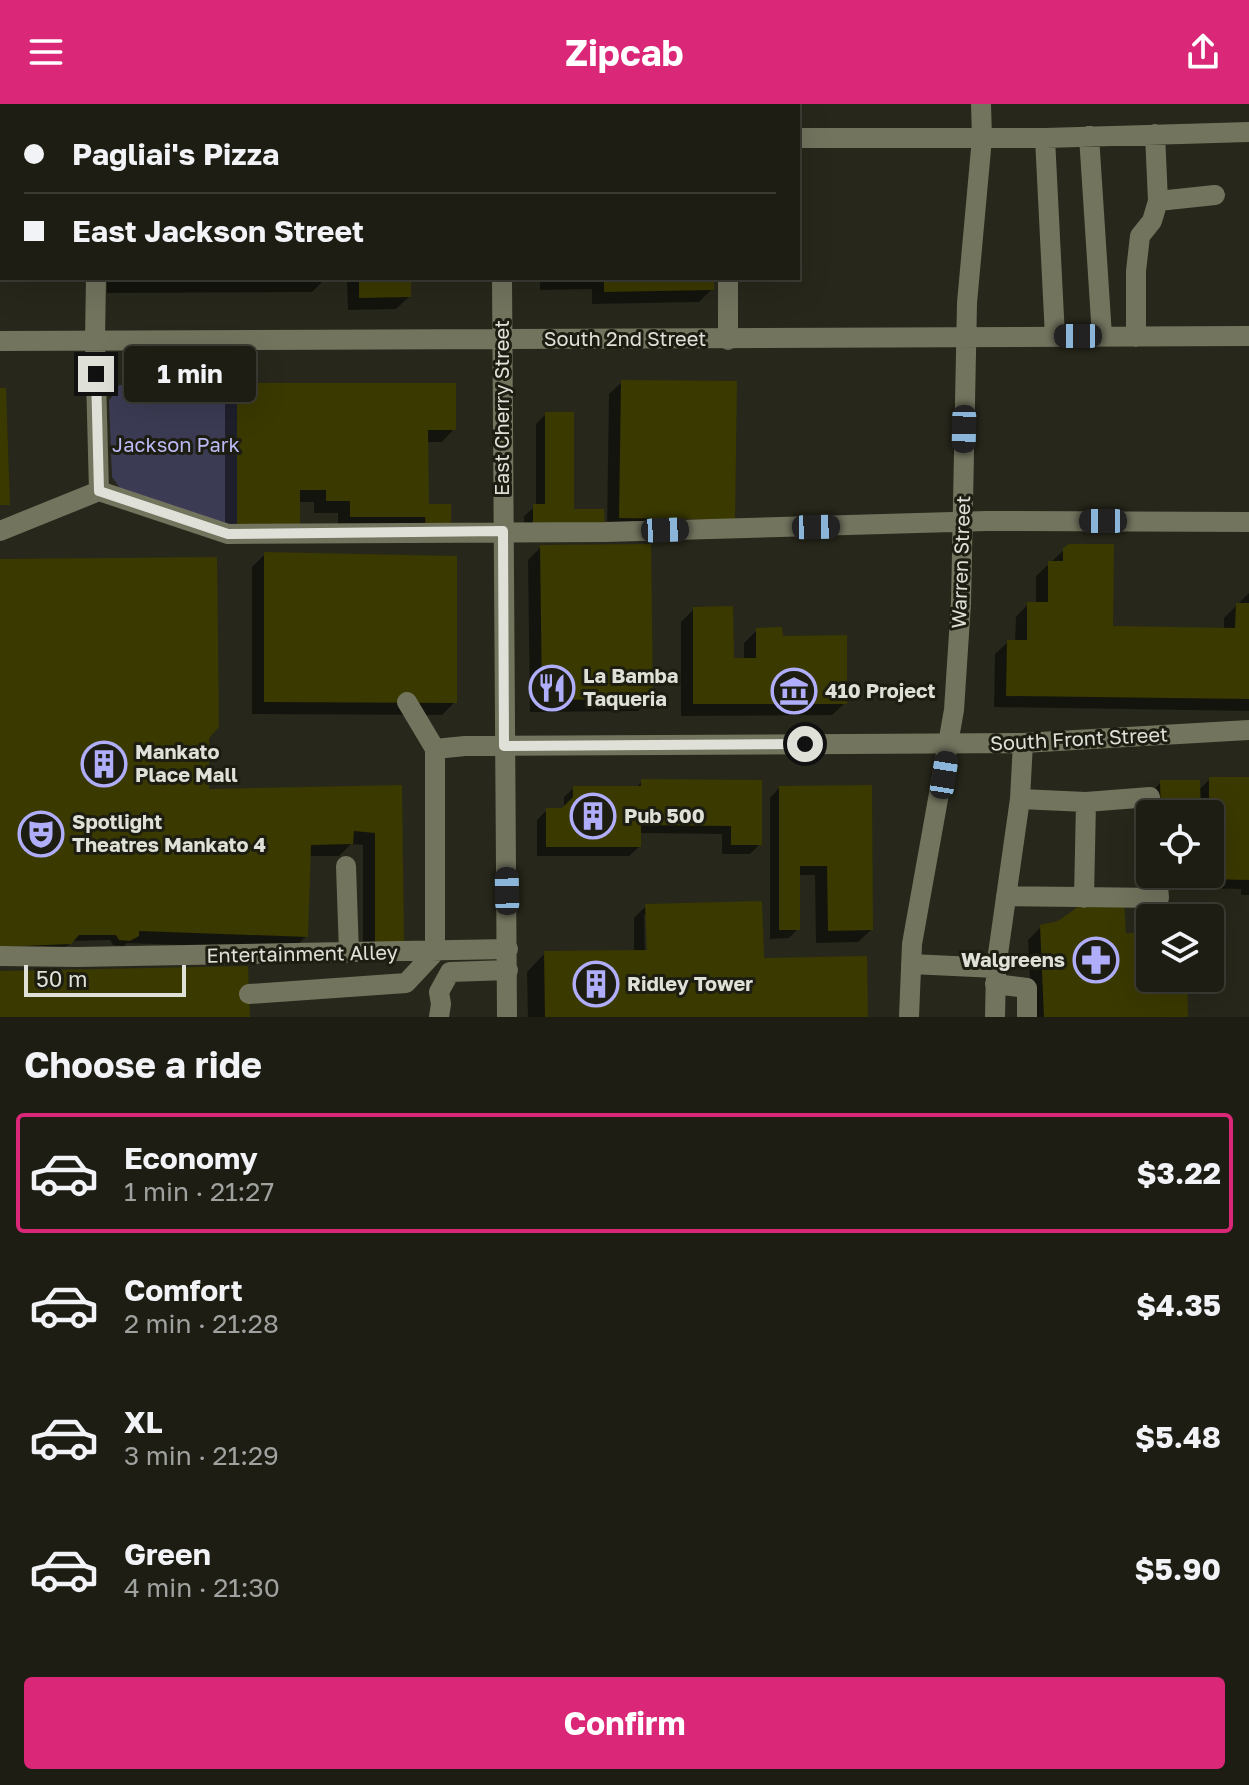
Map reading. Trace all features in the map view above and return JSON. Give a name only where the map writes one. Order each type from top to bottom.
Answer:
[{"type":"street","name":"Warren Street","points":[[909,1017],[914,930],[954,710],[961,603],[966,336],[982,138],[981,104]]},
{"type":"street","points":[[800,138],[1045,138],[1249,132]]},
{"type":"street","points":[[1136,337],[1136,271],[1140,236],[1152,221],[1158,201],[1155,134]]},
{"type":"street","points":[[1089,136],[1102,336]]},
{"type":"street","points":[[1045,138],[1055,337]]},
{"type":"street","points":[[1158,201],[1215,195]]},
{"type":"street","points":[[96,280],[99,491]]},
{"type":"street","name":"East Cherry Street","points":[[502,280],[507,1017]]},
{"type":"street","points":[[728,280],[728,340]]},
{"type":"street","name":"South 2nd Street","points":[[0,341],[1249,336]]},
{"type":"street","points":[[0,531],[99,491],[228,534],[605,532],[962,522],[1249,522]]},
{"type":"street","points":[[406,983],[435,952],[435,749],[407,702]]},
{"type":"street","name":"South Front Street","points":[[435,749],[1023,743],[1249,730]]},
{"type":"street","points":[[995,1017],[996,976],[1020,799],[1023,743]]},
{"type":"street","points":[[1020,799],[1086,802],[1150,797],[1150,800]]},
{"type":"street","points":[[1084,898],[1086,802]]},
{"type":"street","points":[[346,866],[349,953]]},
{"type":"street","points":[[1006,896],[1159,898],[1158,888]]},
{"type":"street","name":"Entertainment Alley","points":[[0,956],[435,952],[508,959]]},
{"type":"street","points":[[439,1017],[439,992],[450,972],[508,959]]},
{"type":"street","points":[[911,964],[996,976],[1027,988],[1027,1017]]},
{"type":"street","points":[[249,994],[406,983],[439,992]]},
{"type":"green space","name":"Jackson Park","points":[[237,383],[237,531],[122,491],[112,477],[109,401],[119,385]]},
{"type":"building","points":[[119,280],[174,280],[174,281]]},
{"type":"building","points":[[359,280],[411,280],[411,297],[359,298]]},
{"type":"building","points":[[604,280],[714,280],[714,290],[604,292]]},
{"type":"building","points":[[621,380],[737,381],[735,520],[619,518]]},
{"type":"building","points":[[237,383],[456,383],[456,430],[428,430],[429,504],[451,504],[451,528],[426,529],[425,517],[350,517],[350,501],[326,501],[326,490],[300,490],[300,531],[237,531]]},
{"type":"building","points":[[0,388],[6,388],[10,505],[0,505]]},
{"type":"building","points":[[545,412],[574,412],[574,509],[604,509],[605,532],[533,532],[533,504],[545,504]]},
{"type":"building","points":[[651,544],[653,699],[542,700],[540,545]]},
{"type":"building","points":[[1069,544],[1114,544],[1113,626],[1235,628],[1236,603],[1249,603],[1249,699],[1006,696],[1007,640],[1027,640],[1027,602],[1048,602],[1048,561],[1063,561],[1063,548]]},
{"type":"building","points":[[264,552],[457,556],[457,703],[264,702]]},
{"type":"building","name":"Mankato Place Mall","points":[[217,557],[219,727],[209,738],[209,789],[402,785],[404,943],[375,944],[375,833],[354,831],[353,844],[311,845],[308,937],[139,931],[139,936],[130,941],[119,940],[116,935],[79,935],[71,944],[0,947],[0,559]]},
{"type":"building","points":[[733,606],[734,658],[756,658],[756,628],[782,627],[783,636],[847,635],[847,704],[693,704],[693,607]]},
{"type":"building","points":[[1209,777],[1249,777],[1249,880],[1224,879],[1224,800],[1209,800]]},
{"type":"building","points":[[641,779],[762,780],[762,845],[731,845],[731,826],[641,825],[641,847],[546,847],[546,808],[562,808],[573,797],[573,786],[641,786]]},
{"type":"building","points":[[1160,780],[1200,780],[1201,800],[1161,800]]},
{"type":"building","points":[[872,785],[873,930],[828,931],[827,866],[800,866],[800,930],[779,930],[779,786]]},
{"type":"building","points":[[762,901],[764,958],[867,956],[868,1017],[545,1017],[544,951],[647,950],[645,904]]},
{"type":"building","name":"Walgreens","points":[[1086,901],[1124,901],[1126,933],[1136,933],[1136,992],[1187,992],[1188,1017],[1044,1017],[1040,925],[1058,921]]},
{"type":"building","points":[[248,966],[250,1017],[0,1017],[0,971]]},
{"type":"place","name":"La Bamba Taqueria","points":[[552,688]]},
{"type":"place","name":"410 Project","points":[[794,691]]},
{"type":"place","name":"Mankato Place Mall","points":[[104,764]]},
{"type":"place","name":"Pub 500","points":[[593,816]]},
{"type":"place","name":"Spotlight Theatres Mankato 4","points":[[41,834]]},
{"type":"place","name":"Walgreens","points":[[1096,960]]},
{"type":"place","name":"Ridley Tower","points":[[596,984]]},
{"type":"route","points":[[96,374],[99,491],[228,534],[503,531],[504,746],[805,744]]}]
